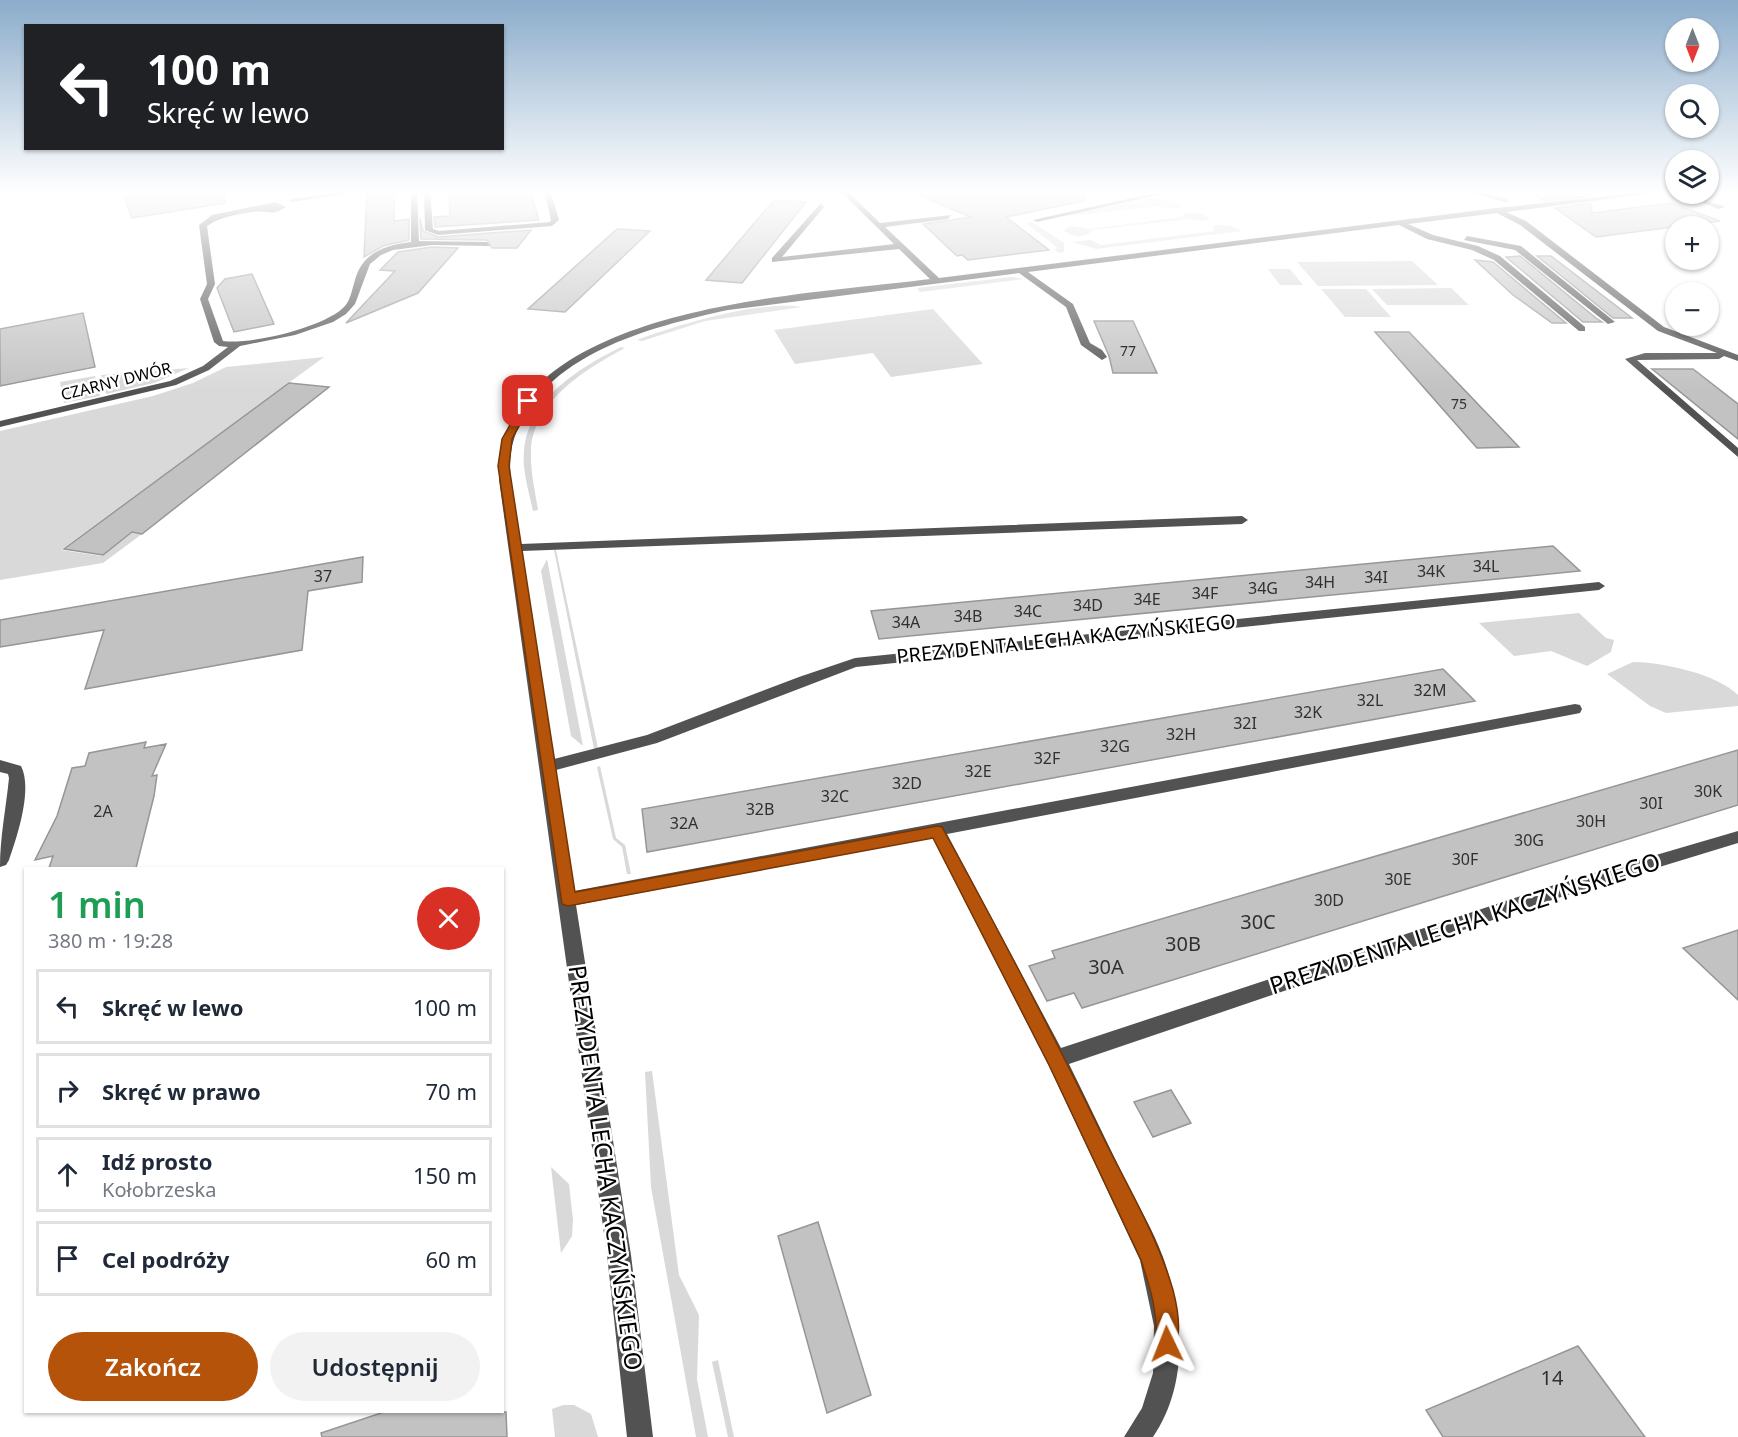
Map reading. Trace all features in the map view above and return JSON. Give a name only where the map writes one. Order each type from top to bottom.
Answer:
[{"type":"street","points":[[207,257],[211,284],[204,299],[219,342],[234,347],[265,342],[318,324],[344,311],[350,305],[367,260],[371,257]]},
{"type":"street","points":[[777,257],[775,260],[802,257]]},
{"type":"street","points":[[913,257],[937,281]]},
{"type":"street","name":"PREZYDENTA LECHA KACZYŃSKIEGO","points":[[640,1437],[620,1255],[507,495],[504,452],[519,413],[553,377],[593,351],[645,329],[700,313],[752,303],[1125,257]]},
{"type":"street","points":[[1495,257],[1581,329]]},
{"type":"street","points":[[1529,257],[1611,322]]},
{"type":"street","points":[[1567,257],[1661,329],[1735,357]]},
{"type":"street","points":[[1020,270],[1070,306],[1086,345],[1099,352],[1102,357]]},
{"type":"street","name":"CZARNY DWÓR","points":[[0,424],[157,388],[191,376],[234,347]]},
{"type":"street","points":[[1735,357],[1645,356],[1630,359],[1738,454]]},
{"type":"street","points":[[516,548],[1242,520]]},
{"type":"street","name":"PREZYDENTA LECHA KACZYŃSKIEGO","points":[[549,766],[605,753],[654,738],[809,677],[855,663],[1599,585]]},
{"type":"street","points":[[568,900],[1575,709]]},
{"type":"street","points":[[0,766],[15,770],[17,778],[12,827],[0,860]]},
{"type":"street","points":[[937,831],[1056,1059],[1151,1257],[1162,1291],[1167,1326],[1166,1363],[1161,1392],[1145,1428],[1137,1437]]},
{"type":"street","name":"PREZYDENTA LECHA KACZYŃSKIEGO","points":[[1056,1059],[1557,891],[1738,837]]},
{"type":"shaded area","points":[[1412,261],[1438,285],[1318,286],[1297,262]]},
{"type":"shaded area","points":[[1268,269],[1290,269],[1303,285],[1280,285]]},
{"type":"shaded area","points":[[1011,277],[1025,279],[920,292],[917,288]]},
{"type":"shaded area","points":[[1451,288],[1469,305],[1387,305],[1372,289]]},
{"type":"shaded area","points":[[1321,289],[1366,289],[1391,317],[1345,317]]},
{"type":"shaded area","points":[[764,307],[802,307],[705,321],[642,341],[637,340],[696,321],[742,310]]},
{"type":"shaded area","points":[[933,309],[983,364],[891,377],[873,353],[795,364],[774,330]]},
{"type":"shaded area","points":[[621,347],[625,348],[594,366],[564,388],[541,416],[534,432],[531,450],[538,510],[533,511],[526,481],[524,451],[535,415],[546,400],[573,375]]},
{"type":"shaded area","points":[[324,357],[61,550],[102,556],[132,533],[142,534],[103,563],[0,580],[0,431],[153,396],[193,383],[226,367]]},
{"type":"shaded area","points":[[189,368],[154,383],[106,394],[101,375]]},
{"type":"shaded area","points":[[95,376],[100,396],[64,403],[60,382]]},
{"type":"shaded area","points":[[554,550],[556,550],[598,748],[594,749]]},
{"type":"shaded area","points":[[547,559],[583,746],[571,736],[541,571]]},
{"type":"shaded area","points":[[1579,613],[1606,638],[1614,640],[1611,652],[1587,666],[1551,651],[1514,656],[1479,623]]},
{"type":"shaded area","points":[[1633,662],[1659,664],[1703,675],[1738,695],[1738,706],[1666,713],[1650,706],[1607,674]]},
{"type":"shaded area","points":[[600,766],[616,838],[625,845],[631,874],[627,874],[622,847],[613,839],[597,767]]},
{"type":"shaded area","points":[[652,1071],[679,1275],[699,1315],[697,1379],[708,1437],[696,1437],[651,1187],[645,1072]]},
{"type":"shaded area","points":[[551,1167],[569,1184],[573,1220],[572,1236],[561,1253]]},
{"type":"shaded area","points":[[718,1360],[734,1437],[728,1437],[712,1362]]},
{"type":"shaded area","points":[[563,1405],[574,1405],[591,1414],[598,1437],[555,1437],[552,1409]]},
{"type":"building","points":[[393,257],[450,257],[418,293],[346,323],[395,271],[380,270]]},
{"type":"building","points":[[586,257],[623,257],[565,312],[528,309]]},
{"type":"building","points":[[725,257],[762,257],[742,283],[706,280]]},
{"type":"building","points":[[964,257],[992,257],[968,260]]},
{"type":"building","points":[[1506,257],[1521,257],[1602,322],[1583,322]]},
{"type":"building","points":[[1538,257],[1552,257],[1632,318],[1613,318]]},
{"type":"building","points":[[1475,260],[1493,262],[1566,323],[1552,323],[1513,295]]},
{"type":"building","points":[[252,274],[274,324],[234,332],[217,288],[225,279]]},
{"type":"building","points":[[83,313],[95,367],[0,386],[0,329]]},
{"type":"building","points":[[1094,321],[1133,321],[1157,373],[1113,373],[1109,356]]},
{"type":"building","points":[[1375,332],[1409,332],[1519,447],[1477,448]]},
{"type":"building","points":[[1652,369],[1693,369],[1738,404],[1738,439]]},
{"type":"building","points":[[289,383],[329,387],[142,534],[132,532],[103,555],[64,549]]},
{"type":"building","points":[[1553,546],[1580,571],[879,639],[871,611]]},
{"type":"building","points":[[363,557],[362,582],[308,591],[302,650],[85,689],[104,630],[0,647],[0,620]]},
{"type":"building","points":[[1443,669],[1475,701],[647,852],[642,809]]},
{"type":"building","points":[[146,742],[144,748],[166,744],[152,776],[157,775],[154,796],[136,867],[49,867],[53,856],[35,860],[57,816],[72,768],[85,766],[89,753]]},
{"type":"building","points":[[1738,750],[1738,805],[1082,1008],[1074,993],[1047,1001],[1029,966],[1055,958],[1052,951]]},
{"type":"building","points":[[1738,930],[1738,1000],[1683,948]]},
{"type":"building","points":[[1171,1090],[1191,1123],[1153,1137],[1134,1102]]},
{"type":"building","points":[[818,1222],[871,1395],[827,1413],[778,1236]]},
{"type":"building","points":[[1578,1346],[1645,1437],[1443,1437],[1426,1410]]},
{"type":"building","points":[[506,1412],[507,1437],[322,1437],[321,1433],[381,1413]]},
{"type":"route","points":[[528,401],[519,413],[507,439],[504,452],[505,480],[568,900],[937,831],[1056,1059],[1151,1257],[1162,1291],[1167,1344]]}]
